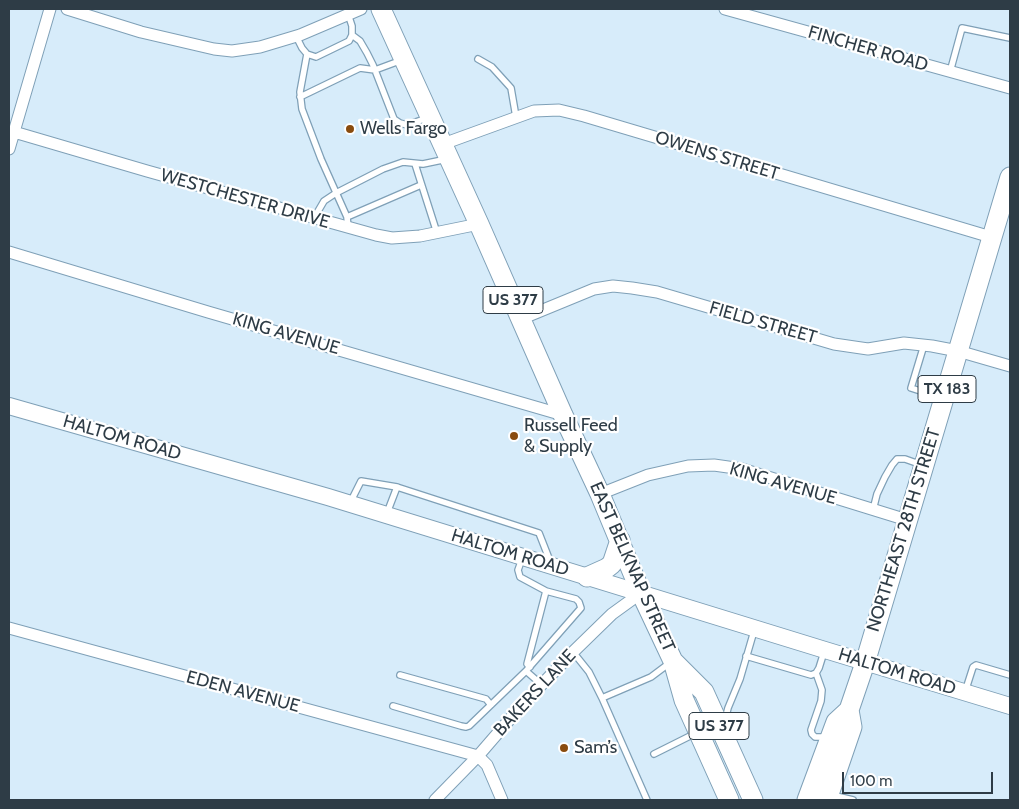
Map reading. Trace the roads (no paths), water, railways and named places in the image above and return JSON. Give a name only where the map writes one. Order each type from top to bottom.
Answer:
[{"type":"main road","name":"EAST BELKNAP STREET","points":[[381,9],[600,494],[641,593],[673,660]]},
{"type":"main road","name":"NORTHEAST 28TH STREET","points":[[807,800],[838,740],[852,727],[848,710],[865,662],[992,237],[1006,210],[1010,177]]},
{"type":"main road","name":"HALTOM ROAD","points":[[9,406],[386,515],[1010,706]]},
{"type":"main road","points":[[587,577],[612,564],[620,540]]},
{"type":"main road","name":"US 377","points":[[673,660],[684,700],[729,800]]},
{"type":"main road","name":"US 377","points":[[673,660],[704,692],[753,800]]},
{"type":"main road","points":[[838,740],[838,799]]},
{"type":"street","points":[[9,149],[50,9]]},
{"type":"street","points":[[67,9],[141,32],[214,49],[232,51],[260,47],[296,36],[361,9]]},
{"type":"street","name":"FINCHER ROAD","points":[[725,9],[1010,88]]},
{"type":"street","name":"OWENS STREET","points":[[446,151],[534,111],[559,110],[992,237]]},
{"type":"street","name":"WESTCHESTER DRIVE","points":[[14,132],[315,218],[348,222],[376,235],[392,238],[420,236],[479,224]]},
{"type":"street","name":"KING AVENUE","points":[[9,252],[563,415]]},
{"type":"street","name":"FIELD STREET","points":[[521,319],[594,288],[613,286],[657,292],[834,344],[868,349],[904,343],[924,345],[958,351],[1010,366]]},
{"type":"street","name":"KING AVENUE","points":[[600,494],[648,475],[688,466],[714,465],[742,470],[907,520]]},
{"type":"street","name":"BAKERS LANE","points":[[435,800],[573,652],[612,614],[641,593]]},
{"type":"street","name":"EDEN AVENUE","points":[[9,628],[478,756]]},
{"type":"street","points":[[478,756],[487,766],[502,800]]},
{"type":"lane","points":[[296,36],[307,54],[316,57],[349,41],[352,35],[352,26],[348,14]]},
{"type":"lane","points":[[950,72],[962,28],[1010,38]]},
{"type":"lane","points":[[352,35],[360,41],[367,53],[394,119],[407,125],[430,116]]},
{"type":"lane","points":[[307,54],[300,92],[302,109],[348,222],[421,185]]},
{"type":"lane","points":[[300,97],[360,68],[375,70],[404,59]]},
{"type":"lane","points":[[478,59],[492,67],[511,88],[516,118]]},
{"type":"lane","points":[[315,218],[324,200],[336,193],[390,166],[403,162],[424,164],[446,151]]},
{"type":"lane","points":[[415,164],[437,233]]},
{"type":"lane","points":[[924,345],[911,388],[944,398]]},
{"type":"lane","points":[[873,510],[885,477],[897,459],[905,459],[924,465]]},
{"type":"lane","points":[[349,504],[361,481],[397,487],[539,532],[551,566]]},
{"type":"lane","points":[[386,515],[397,487]]},
{"type":"lane","points":[[393,706],[466,727],[469,726],[528,669],[581,608],[576,599],[546,591],[520,577],[518,570],[522,557]]},
{"type":"lane","points":[[542,685],[528,669],[527,664],[546,591]]},
{"type":"lane","points":[[722,732],[728,708],[740,679],[754,628]]},
{"type":"lane","points":[[746,656],[811,675],[816,673],[819,668],[825,650]]},
{"type":"lane","points":[[573,652],[589,672],[647,800]]},
{"type":"lane","points":[[602,698],[651,677],[673,660]]},
{"type":"lane","points":[[965,692],[973,667],[976,665],[1010,675]]},
{"type":"lane","points":[[816,673],[822,690],[821,701],[811,730],[812,734],[838,740]]},
{"type":"lane","points":[[400,676],[486,699],[491,705]]},
{"type":"lane","points":[[654,754],[698,732]]},
{"type":"place","name":"Wells Fargo","points":[[350,129]]},
{"type":"place","name":"Russell Feed & Supply","points":[[514,436]]},
{"type":"place","name":"Sam’s","points":[[564,748]]}]
